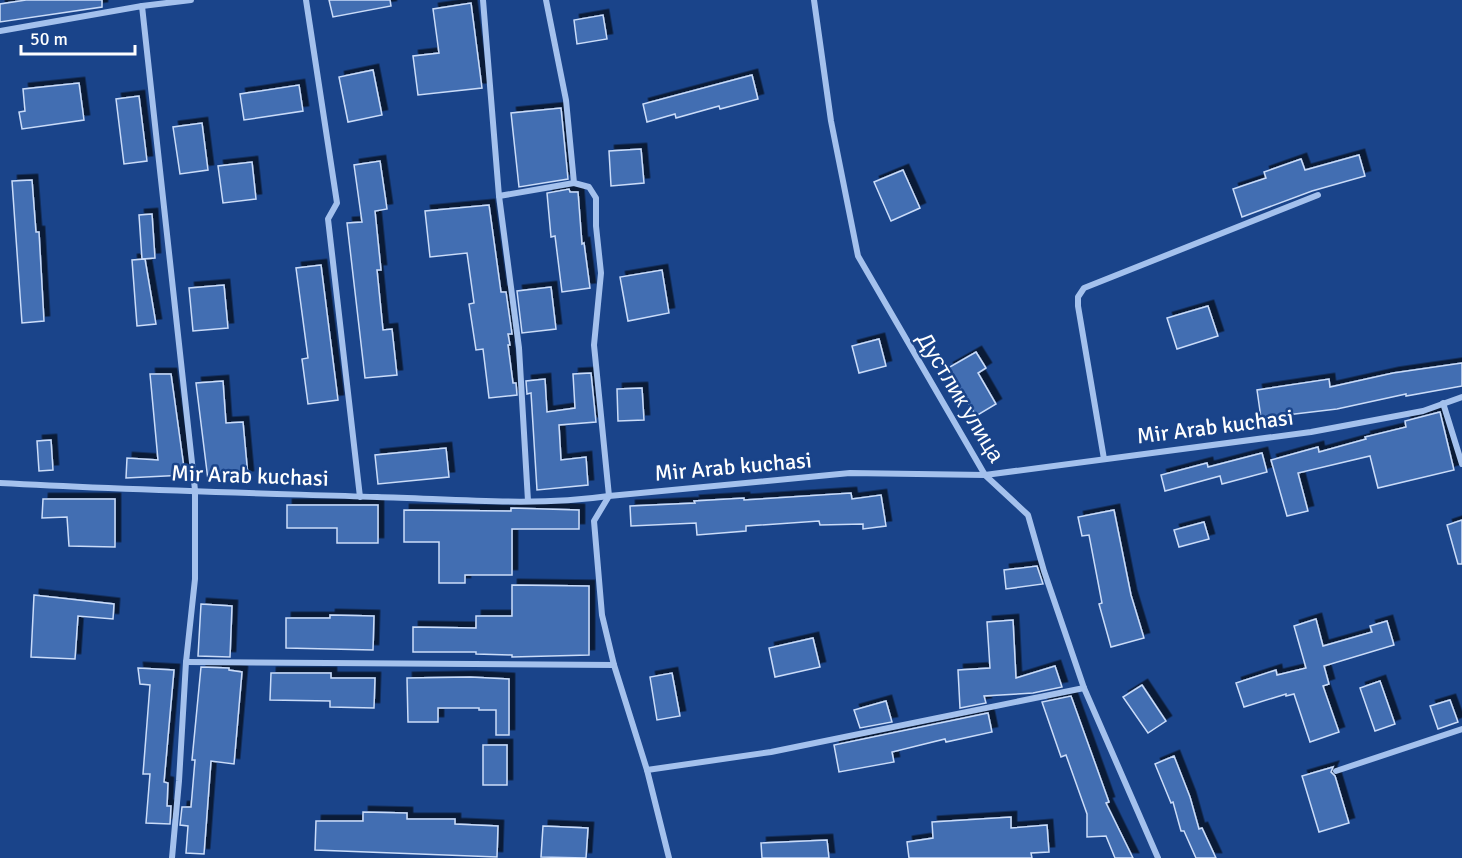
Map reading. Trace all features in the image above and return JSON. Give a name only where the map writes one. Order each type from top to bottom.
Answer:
[{"type":"street","points":[[0,31],[142,6],[191,0]]},
{"type":"street","points":[[306,0],[337,203],[328,219],[360,497]]},
{"type":"street","points":[[483,0],[499,196],[519,348],[528,501]]},
{"type":"street","points":[[546,0],[566,100],[574,183]]},
{"type":"street","name":"Дустлик улица","points":[[814,0],[831,121],[858,256],[985,475],[1028,515],[1044,571],[1084,688],[1158,858]]},
{"type":"street","points":[[142,6],[195,490],[195,579],[186,662],[172,858]]},
{"type":"street","points":[[499,196],[574,183],[589,187],[596,198],[596,226],[601,273],[594,345],[609,496],[594,521],[602,615],[614,665],[647,770],[669,858]]},
{"type":"street","points":[[1104,459],[1078,306],[1078,297],[1084,288],[1318,195]]},
{"type":"street","name":"Mir Arab kuchasi","points":[[0,483],[103,489],[578,501],[849,473],[985,475],[1311,432],[1424,411],[1462,397]]},
{"type":"street","points":[[1443,404],[1462,464]]},
{"type":"street","points":[[186,662],[614,665]]},
{"type":"street","points":[[647,770],[771,752],[1084,688]]},
{"type":"street","points":[[1336,771],[1462,729]]},
{"type":"building","points":[[26,0],[102,0],[102,7],[0,22],[0,4]]},
{"type":"building","points":[[329,0],[390,0],[391,6],[333,17]]},
{"type":"building","points":[[471,3],[482,88],[418,95],[413,56],[439,53],[433,9]]},
{"type":"building","points":[[603,15],[607,39],[577,44],[574,20]]},
{"type":"building","points":[[373,70],[382,115],[348,122],[339,77]]},
{"type":"building","points":[[752,75],[758,99],[720,109],[719,106],[676,118],[675,114],[647,122],[643,104]]},
{"type":"building","points":[[79,83],[84,120],[22,129],[19,112],[25,111],[23,89]]},
{"type":"building","points":[[299,85],[303,111],[244,120],[240,94]]},
{"type":"building","points":[[139,96],[147,161],[124,164],[116,99]]},
{"type":"building","points":[[561,108],[568,179],[519,187],[511,113]]},
{"type":"building","points":[[202,123],[208,170],[180,174],[173,127]]},
{"type":"building","points":[[641,149],[644,183],[611,186],[609,151]]},
{"type":"building","points":[[1359,155],[1365,176],[1312,191],[1242,217],[1233,189],[1266,178],[1264,172],[1301,159],[1305,170]]},
{"type":"building","points":[[380,161],[387,209],[375,211],[381,270],[377,270],[383,330],[392,329],[397,375],[365,378],[347,223],[362,222],[354,165]]},
{"type":"building","points":[[252,162],[256,199],[223,203],[218,166]]},
{"type":"building","points":[[903,170],[920,208],[891,221],[874,182]]},
{"type":"building","points":[[32,180],[36,232],[39,232],[44,321],[22,323],[12,181]]},
{"type":"building","points":[[569,189],[570,192],[578,192],[582,244],[584,243],[590,288],[562,292],[555,236],[551,237],[547,193]]},
{"type":"building","points":[[489,205],[501,292],[506,292],[512,334],[508,334],[510,345],[508,345],[513,383],[516,383],[517,395],[489,398],[483,349],[476,350],[469,304],[474,303],[467,253],[430,257],[425,211]]},
{"type":"building","points":[[152,214],[155,258],[142,259],[139,215]]},
{"type":"building","points":[[145,259],[156,324],[137,326],[132,260]]},
{"type":"building","points":[[321,265],[338,400],[308,404],[302,359],[308,358],[296,268]]},
{"type":"building","points":[[662,270],[669,313],[628,321],[620,277]]},
{"type":"building","points":[[224,285],[228,328],[193,331],[189,288]]},
{"type":"building","points":[[551,287],[556,329],[522,333],[517,291]]},
{"type":"building","points":[[1208,306],[1218,336],[1177,349],[1167,318]]},
{"type":"building","points":[[879,339],[886,366],[859,373],[852,346]]},
{"type":"building","points":[[976,352],[986,368],[978,373],[996,404],[976,416],[948,368]]},
{"type":"building","points":[[1462,363],[1462,386],[1406,396],[1406,394],[1337,409],[1261,418],[1257,390],[1329,379],[1330,387],[1393,373]]},
{"type":"building","points":[[591,373],[596,422],[559,425],[561,460],[586,457],[588,485],[537,490],[531,393],[527,394],[526,381],[545,379],[547,412],[575,408],[573,374]]},
{"type":"building","points":[[150,374],[171,374],[185,475],[126,478],[127,458],[158,460]]},
{"type":"building","points":[[223,381],[226,423],[243,422],[248,476],[208,480],[196,383]]},
{"type":"building","points":[[642,388],[644,420],[618,421],[617,389]]},
{"type":"building","points":[[1440,412],[1454,470],[1378,488],[1370,456],[1298,473],[1308,511],[1287,516],[1271,460],[1318,447],[1319,452],[1366,439],[1365,437],[1406,427],[1405,421]]},
{"type":"building","points":[[51,440],[53,470],[39,471],[37,441]]},
{"type":"building","points":[[446,448],[449,477],[378,484],[375,455]]},
{"type":"building","points":[[1262,453],[1267,472],[1222,484],[1220,476],[1165,491],[1161,475],[1207,463],[1208,467]]},
{"type":"building","points":[[851,493],[852,499],[881,495],[886,526],[863,529],[863,524],[820,525],[819,521],[746,526],[746,531],[697,535],[696,523],[631,526],[630,506]]},
{"type":"building","points":[[43,499],[115,499],[115,547],[69,546],[67,517],[42,518]]},
{"type":"building","points":[[287,505],[378,505],[378,543],[337,543],[337,528],[287,528]]},
{"type":"building","points":[[511,508],[579,510],[579,529],[512,529],[512,575],[465,575],[465,583],[439,583],[439,542],[404,542],[404,510],[511,511]]},
{"type":"building","points":[[1114,510],[1131,595],[1144,638],[1111,647],[1099,604],[1102,603],[1089,535],[1082,536],[1078,517]]},
{"type":"building","points":[[1462,520],[1462,564],[1458,564],[1447,525]]},
{"type":"building","points":[[1204,522],[1209,539],[1179,547],[1174,530]]},
{"type":"building","points":[[1037,566],[1043,584],[1006,589],[1004,570]]},
{"type":"building","points":[[512,585],[589,586],[589,655],[512,657],[512,655],[476,654],[476,652],[413,652],[413,627],[476,628],[476,616],[512,616]]},
{"type":"building","points":[[34,595],[114,604],[113,619],[78,616],[75,659],[31,657]]},
{"type":"building","points":[[201,604],[232,606],[230,657],[198,656]]},
{"type":"building","points":[[330,615],[374,616],[373,650],[286,648],[286,618],[330,618]]},
{"type":"building","points":[[1316,619],[1323,646],[1372,632],[1370,626],[1387,621],[1394,645],[1324,666],[1329,684],[1323,686],[1339,732],[1310,742],[1294,694],[1286,696],[1286,694],[1244,707],[1236,683],[1276,670],[1277,675],[1306,668],[1294,626]]},
{"type":"building","points":[[1013,620],[1016,678],[1055,666],[1062,687],[1033,693],[984,696],[986,703],[960,708],[958,670],[990,668],[987,622]]},
{"type":"building","points":[[813,638],[820,667],[775,677],[769,648]]},
{"type":"building","points":[[201,667],[229,668],[229,670],[242,672],[234,764],[211,761],[204,854],[186,853],[188,826],[180,825],[182,807],[191,807],[195,760],[192,760]]},
{"type":"building","points":[[138,668],[174,670],[164,782],[168,783],[167,806],[171,806],[170,824],[146,823],[150,774],[143,774],[150,685],[140,684]]},
{"type":"building","points":[[271,673],[331,673],[331,678],[375,678],[374,708],[330,707],[330,701],[270,700]]},
{"type":"building","points":[[672,673],[680,716],[657,720],[650,677]]},
{"type":"building","points":[[407,678],[509,679],[509,735],[496,735],[496,710],[438,708],[438,722],[408,722]]},
{"type":"building","points":[[1380,681],[1395,724],[1375,731],[1360,688]]},
{"type":"building","points":[[1142,685],[1166,721],[1148,733],[1123,697]]},
{"type":"building","points":[[1071,696],[1109,802],[1106,803],[1133,858],[1115,858],[1106,836],[1087,837],[1087,814],[1066,755],[1061,757],[1042,702]]},
{"type":"building","points":[[1450,700],[1458,722],[1438,729],[1430,706]]},
{"type":"building","points":[[886,701],[892,722],[860,728],[854,710]]},
{"type":"building","points":[[988,713],[992,732],[946,742],[945,739],[892,752],[894,762],[839,772],[834,745]]},
{"type":"building","points":[[483,745],[507,745],[507,785],[483,785]]},
{"type":"building","points":[[1174,756],[1190,797],[1199,829],[1202,828],[1216,858],[1196,858],[1184,831],[1181,831],[1173,802],[1171,803],[1155,764]]},
{"type":"building","points":[[1333,767],[1331,772],[1335,776],[1349,823],[1319,832],[1302,776]]},
{"type":"building","points":[[363,812],[407,813],[407,819],[455,819],[455,824],[498,826],[497,857],[315,850],[316,821],[363,821]]},
{"type":"building","points":[[1011,817],[1011,828],[1047,825],[1049,852],[1031,853],[1032,858],[909,858],[907,842],[933,838],[932,822]]},
{"type":"building","points":[[543,826],[588,828],[586,858],[541,857]]},
{"type":"building","points":[[827,840],[829,858],[762,858],[761,843]]}]
